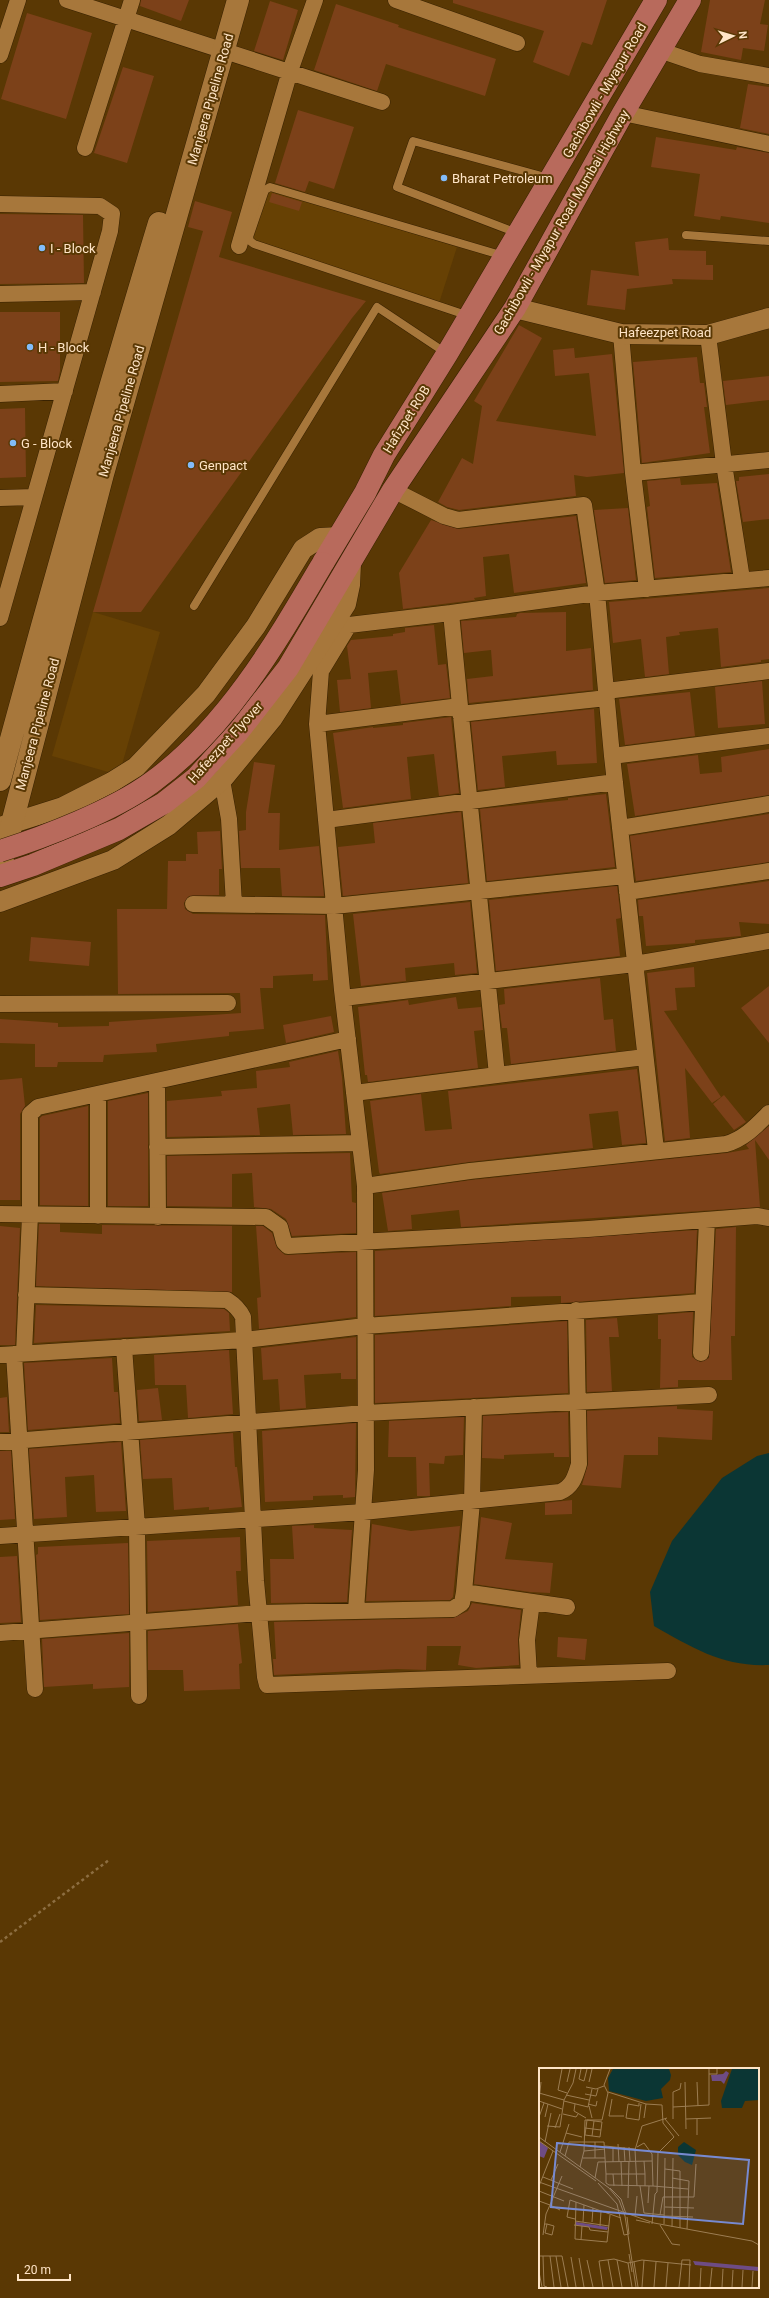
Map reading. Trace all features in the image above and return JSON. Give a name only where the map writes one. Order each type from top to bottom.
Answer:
[{"type":"main road","name":"Manjeera Pipeline Road","points":[[218,48],[225,0]]},
{"type":"main road","name":"Manjeera Pipeline Road","points":[[0,780],[80,522],[218,48],[238,0]]},
{"type":"main road","name":"Gachibowli - Miyapur Road","points":[[474,310],[656,0]]},
{"type":"main road","name":"Gachibowli - Miyapur Road Mumbai Highway","points":[[347,570],[393,490],[515,308],[623,113],[662,51],[690,0]]},
{"type":"main road","name":"Hafizpet ROB","points":[[339,536],[365,493],[384,455],[474,310]]},
{"type":"main road","name":"Manjeera Pipeline Road","points":[[0,869],[5,825],[80,522]]},
{"type":"main road","name":"Hafeezpet Flyover","points":[[0,851],[25,843],[109,807],[150,784],[180,760],[221,716],[269,655],[339,536]]},
{"type":"main road","name":"Hafeezpet Flyover","points":[[0,876],[33,865],[119,829],[164,803],[196,778],[238,732],[288,668],[347,570]]},
{"type":"street","points":[[0,54],[18,0]]},
{"type":"street","points":[[67,0],[382,102]]},
{"type":"street","points":[[85,148],[132,0]]},
{"type":"street","points":[[239,246],[290,71],[315,0]]},
{"type":"street","points":[[396,0],[517,43]]},
{"type":"street","points":[[662,51],[700,64],[769,76]]},
{"type":"street","points":[[623,113],[769,144]]},
{"type":"street","points":[[0,204],[100,206],[112,214],[110,231],[34,497],[2,602],[0,618]]},
{"type":"street","points":[[0,294],[93,292]]},
{"type":"street","name":"Hafeezpet Road","points":[[515,308],[622,334],[708,335],[769,318]]},
{"type":"street","points":[[622,334],[633,473],[647,589]]},
{"type":"street","points":[[708,335],[724,464],[742,579]]},
{"type":"street","points":[[0,394],[64,391]]},
{"type":"street","points":[[633,473],[769,460]]},
{"type":"street","points":[[393,490],[444,516],[458,520],[584,505],[597,593],[612,756],[656,1150]]},
{"type":"street","points":[[0,498],[34,497]]},
{"type":"street","points":[[5,825],[63,807],[112,782],[136,767],[206,694],[256,626],[303,549],[320,538],[339,536]]},
{"type":"street","points":[[0,902],[112,860],[169,825],[222,780],[272,719],[346,604],[350,586],[347,570]]},
{"type":"street","points":[[356,1610],[366,1470],[365,1186],[343,998],[317,724],[321,671],[349,625],[597,593],[742,579],[769,578]]},
{"type":"street","points":[[451,613],[498,1075]]},
{"type":"street","points":[[317,724],[606,695],[769,671]]},
{"type":"street","points":[[612,756],[769,736]]},
{"type":"street","points":[[222,780],[229,819],[234,904]]},
{"type":"street","points":[[326,820],[615,782]]},
{"type":"street","points":[[620,828],[769,804]]},
{"type":"street","points":[[627,892],[769,871]]},
{"type":"street","points":[[193,904],[334,906],[625,876]]},
{"type":"street","points":[[343,998],[635,964],[769,941]]},
{"type":"street","points":[[0,1004],[228,1003]]},
{"type":"street","points":[[35,1689],[20,1441],[13,1354],[26,1295],[30,1215],[30,1114],[38,1107],[348,1039]]},
{"type":"street","points":[[354,1093],[645,1057]]},
{"type":"street","points":[[157,1081],[158,1217]]},
{"type":"street","points":[[98,1094],[98,1216]]},
{"type":"street","points":[[365,1186],[470,1171],[735,1142],[769,1114]]},
{"type":"street","points":[[157,1147],[360,1143]]},
{"type":"street","points":[[0,1214],[158,1217],[266,1217],[280,1227],[284,1242],[288,1246],[365,1240],[580,1230],[757,1216],[769,1218]]},
{"type":"street","points":[[701,1353],[707,1220]]},
{"type":"street","points":[[26,1295],[227,1300],[235,1305],[244,1317],[258,1613],[264,1677],[267,1685],[668,1671]]},
{"type":"street","points":[[13,1354],[244,1340],[365,1326],[703,1302]]},
{"type":"street","points":[[0,1536],[26,1533],[363,1512],[560,1492],[568,1488],[574,1480],[578,1464],[576,1310]]},
{"type":"street","points":[[124,1347],[137,1526],[139,1696]]},
{"type":"street","points":[[0,1442],[366,1413],[709,1395]]},
{"type":"street","points":[[0,1633],[258,1613],[453,1609],[462,1603],[464,1592],[472,1502],[474,1408]]},
{"type":"street","points":[[464,1592],[567,1606]]},
{"type":"street","points":[[529,1676],[527,1640],[532,1602]]},
{"type":"lane","points":[[519,234],[397,187],[413,141],[551,179]]},
{"type":"lane","points":[[474,310],[254,244],[249,238],[265,190],[270,186],[506,256]]},
{"type":"lane","points":[[686,235],[769,241]]},
{"type":"lane","points":[[194,606],[377,307],[448,354]]},
{"type":"path","points":[[0,1942],[109,1860]]},
{"type":"shaded area","points":[[267,189],[457,247],[439,303],[252,241]]},
{"type":"shaded area","points":[[93,612],[160,632],[119,775],[52,756]]},
{"type":"water","points":[[769,1453],[769,1665],[752,1665],[737,1663],[695,1649],[654,1626],[650,1592],[672,1541],[722,1478],[757,1456]]},
{"type":"building","points":[[141,0],[189,0],[181,21],[140,6]]},
{"type":"building","points":[[453,0],[607,0],[592,45],[582,42],[569,76],[533,62],[544,31],[453,3]]},
{"type":"building","points":[[710,0],[765,0],[760,24],[768,25],[764,51],[743,48],[741,60],[701,52]]},
{"type":"building","points":[[270,1],[298,10],[283,60],[254,51]]},
{"type":"building","points":[[336,4],[399,25],[398,27],[496,59],[485,96],[386,64],[377,91],[314,70]]},
{"type":"building","points":[[27,13],[92,33],[66,119],[1,99]]},
{"type":"building","points":[[123,67],[154,76],[127,163],[94,153]]},
{"type":"building","points":[[748,84],[769,87],[769,134],[740,128]]},
{"type":"building","points":[[298,110],[354,127],[334,189],[309,181],[305,192],[275,183]]},
{"type":"building","points":[[656,137],[736,150],[737,147],[769,153],[769,223],[721,216],[720,220],[694,216],[700,174],[651,167]]},
{"type":"building","points":[[272,193],[302,202],[299,211],[269,202]]},
{"type":"building","name":"Genpact","points":[[195,201],[232,212],[219,257],[366,301],[352,318],[141,612],[93,612],[203,231],[188,227]]},
{"type":"building","name":"I - Block","points":[[0,214],[83,215],[84,283],[0,284]]},
{"type":"building","points":[[668,238],[669,250],[706,251],[706,265],[713,265],[713,280],[672,279],[673,284],[627,289],[625,310],[587,305],[591,270],[639,276],[635,242]]},
{"type":"building","name":"H - Block","points":[[0,312],[60,312],[60,371],[58,381],[0,382]]},
{"type":"building","points":[[519,325],[542,338],[496,421],[596,436],[589,373],[555,376],[553,350],[574,348],[575,358],[612,354],[624,473],[587,477],[574,475],[576,496],[459,510],[447,507],[438,502],[462,458],[473,464],[482,406],[474,401]]},
{"type":"building","points":[[697,357],[700,383],[704,383],[707,407],[704,407],[710,453],[642,463],[633,362]]},
{"type":"building","points":[[769,376],[769,400],[726,405],[723,381]]},
{"type":"building","name":"G - Block","points":[[25,408],[26,477],[0,478],[0,409]]},
{"type":"building","points":[[769,474],[769,519],[743,522],[736,481],[739,481],[739,477]]},
{"type":"building","points":[[680,478],[681,485],[717,483],[731,572],[655,578],[647,507],[650,506],[647,481]]},
{"type":"building","points":[[628,508],[636,580],[605,583],[594,510]]},
{"type":"building","points":[[576,516],[586,583],[514,593],[509,554],[483,557],[486,596],[474,598],[475,600],[403,609],[399,573],[431,520],[459,529]]},
{"type":"building","points":[[769,588],[769,659],[761,660],[761,662],[721,667],[718,628],[679,632],[680,635],[666,637],[669,674],[645,677],[641,639],[613,643],[609,602]]},
{"type":"building","points":[[566,612],[566,651],[591,648],[593,690],[469,703],[467,679],[493,676],[491,650],[464,653],[461,621],[516,617],[517,614],[520,613]]},
{"type":"building","points":[[434,625],[438,665],[446,664],[450,698],[401,704],[397,670],[368,673],[371,708],[340,712],[337,680],[351,679],[347,646],[351,640],[393,636],[393,634],[405,632],[405,628]]},
{"type":"building","points":[[762,681],[765,724],[718,728],[715,687]]},
{"type":"building","points":[[690,692],[695,736],[625,745],[619,699]]},
{"type":"building","points":[[594,709],[597,763],[557,765],[556,751],[502,756],[505,787],[478,790],[471,722]]},
{"type":"building","points":[[451,717],[459,793],[439,796],[434,754],[407,757],[411,799],[343,808],[333,733],[373,727],[403,725],[403,723]]},
{"type":"building","points":[[769,749],[769,795],[635,816],[627,764],[698,755],[700,774],[722,772],[721,757]]},
{"type":"building","points":[[254,762],[275,765],[268,813],[280,813],[279,850],[319,846],[324,896],[282,896],[280,868],[241,868],[239,831],[246,830],[246,812]]},
{"type":"building","points":[[606,794],[615,867],[487,881],[480,809],[568,800],[568,798]]},
{"type":"building","points":[[461,812],[468,883],[343,896],[338,847],[375,843],[373,823]]},
{"type":"building","points":[[769,814],[769,862],[636,881],[630,836]]},
{"type":"building","points":[[220,831],[222,869],[219,869],[219,895],[189,896],[184,903],[185,909],[193,914],[325,915],[328,980],[313,981],[313,974],[273,976],[273,988],[260,988],[264,1029],[229,1032],[229,1036],[156,1044],[157,1052],[104,1055],[103,1062],[58,1062],[57,1067],[35,1067],[35,1044],[0,1043],[0,1019],[58,1023],[58,1027],[109,1026],[109,1022],[241,1013],[240,993],[118,994],[117,909],[167,909],[168,861],[186,861],[186,854],[198,854],[197,832]]},
{"type":"building","points":[[769,881],[769,924],[739,922],[741,936],[695,940],[695,943],[646,946],[643,916],[639,916],[638,900]]},
{"type":"building","points":[[617,886],[621,918],[616,919],[620,956],[496,971],[489,900]]},
{"type":"building","points":[[470,902],[477,973],[455,975],[454,963],[405,968],[406,981],[361,986],[353,914]]},
{"type":"building","points":[[31,937],[91,942],[89,966],[29,961]]},
{"type":"building","points":[[694,967],[695,987],[675,988],[677,1010],[664,1011],[721,1097],[712,1103],[685,1068],[690,1138],[665,1141],[647,973]]},
{"type":"building","points":[[600,978],[604,1020],[613,1019],[616,1051],[511,1064],[507,1028],[502,1028],[499,1005],[505,1004],[504,989]]},
{"type":"building","points":[[769,986],[769,1043],[741,1008]]},
{"type":"building","points":[[456,997],[458,1009],[481,1007],[483,1030],[474,1031],[478,1068],[368,1082],[367,1075],[365,1075],[358,1007],[408,1000],[409,1005]]},
{"type":"building","points":[[331,1016],[334,1032],[286,1043],[283,1025]]},
{"type":"building","points":[[338,1051],[342,1077],[346,1134],[293,1135],[290,1104],[257,1108],[260,1135],[167,1137],[167,1101],[222,1096],[221,1091],[257,1088],[256,1071],[290,1067],[289,1062]]},
{"type":"building","points":[[637,1069],[646,1143],[622,1145],[618,1111],[589,1114],[593,1148],[380,1174],[379,1172],[370,1101],[421,1094],[425,1131],[452,1129],[448,1091]]},
{"type":"building","points":[[22,1078],[25,1106],[20,1114],[20,1200],[0,1200],[0,1080]]},
{"type":"building","points":[[148,1093],[148,1206],[108,1206],[108,1101]]},
{"type":"building","points":[[724,1095],[746,1122],[734,1130],[713,1104]]},
{"type":"building","points":[[88,1106],[88,1206],[40,1205],[40,1118],[42,1116]]},
{"type":"building","points":[[769,1126],[769,1160],[755,1140],[760,1207],[461,1227],[459,1210],[411,1215],[412,1229],[388,1231],[382,1193],[471,1180],[727,1153],[749,1149],[746,1145]]},
{"type":"building","points":[[350,1153],[352,1202],[356,1203],[356,1233],[292,1236],[286,1219],[271,1209],[254,1207],[252,1173],[232,1174],[232,1207],[167,1206],[167,1156]]},
{"type":"building","points":[[39,1224],[60,1224],[60,1232],[102,1234],[102,1225],[232,1226],[232,1292],[36,1286]]},
{"type":"building","points":[[0,1226],[20,1228],[15,1345],[0,1345]]},
{"type":"building","points":[[256,1226],[263,1226],[272,1233],[277,1248],[285,1255],[356,1252],[356,1317],[259,1329],[257,1298],[261,1297]]},
{"type":"building","points":[[736,1227],[735,1336],[731,1336],[732,1380],[678,1380],[678,1387],[660,1388],[661,1339],[658,1339],[658,1315],[693,1312],[692,1357],[700,1362],[709,1358],[716,1229]]},
{"type":"building","points":[[697,1230],[694,1293],[561,1303],[561,1296],[511,1297],[511,1306],[375,1316],[375,1251]]},
{"type":"building","points":[[36,1305],[224,1309],[229,1313],[230,1331],[34,1343]]},
{"type":"building","points":[[617,1318],[619,1337],[609,1337],[612,1391],[587,1392],[586,1320]]},
{"type":"building","points":[[567,1321],[568,1393],[375,1403],[375,1335]]},
{"type":"building","points":[[356,1337],[356,1379],[341,1379],[341,1373],[304,1375],[306,1408],[280,1410],[278,1379],[263,1380],[261,1348]]},
{"type":"building","points":[[229,1350],[233,1414],[188,1418],[186,1385],[155,1385],[154,1355]]},
{"type":"building","points":[[112,1358],[114,1392],[118,1392],[120,1423],[28,1430],[24,1363]]},
{"type":"building","points":[[158,1388],[162,1420],[139,1421],[137,1390]]},
{"type":"building","points":[[7,1397],[9,1432],[0,1432],[0,1398]]},
{"type":"building","points":[[677,1406],[677,1409],[713,1411],[712,1440],[658,1437],[658,1455],[624,1455],[621,1488],[582,1485],[588,1464],[587,1411]]},
{"type":"building","points":[[568,1412],[569,1457],[554,1457],[554,1453],[504,1455],[504,1459],[482,1458],[483,1416]]},
{"type":"building","points":[[464,1417],[463,1455],[445,1456],[444,1464],[429,1463],[430,1496],[417,1496],[416,1457],[388,1457],[389,1421]]},
{"type":"building","points":[[356,1423],[355,1497],[343,1498],[343,1495],[313,1496],[313,1500],[265,1502],[262,1431]]},
{"type":"building","points":[[233,1433],[235,1467],[237,1467],[242,1507],[209,1510],[209,1507],[174,1510],[172,1478],[143,1479],[140,1440]]},
{"type":"building","points":[[121,1442],[126,1511],[96,1512],[94,1475],[65,1477],[67,1517],[34,1519],[29,1449]]},
{"type":"building","points":[[0,1451],[11,1451],[15,1519],[0,1520]]},
{"type":"building","points":[[572,1500],[572,1514],[545,1515],[545,1503]]},
{"type":"building","points":[[481,1517],[512,1523],[505,1559],[553,1563],[550,1593],[530,1592],[474,1584]]},
{"type":"building","points":[[372,1524],[411,1531],[460,1526],[453,1597],[450,1600],[366,1601]]},
{"type":"building","points":[[314,1525],[314,1528],[352,1530],[347,1602],[271,1603],[270,1559],[294,1559],[292,1526]]},
{"type":"building","points":[[240,1537],[241,1571],[236,1571],[238,1605],[148,1612],[147,1541]]},
{"type":"building","points":[[128,1543],[129,1614],[40,1620],[36,1555],[38,1554],[38,1547]]},
{"type":"building","points":[[17,1556],[21,1622],[0,1623],[0,1557]]},
{"type":"building","points":[[472,1603],[521,1610],[518,1639],[519,1665],[476,1668],[458,1665],[461,1646],[427,1646],[426,1670],[397,1669],[274,1675],[273,1659],[276,1659],[274,1622],[453,1618],[468,1611]]},
{"type":"building","points":[[238,1624],[242,1663],[239,1664],[240,1689],[184,1691],[183,1670],[148,1670],[148,1631]]},
{"type":"building","points":[[129,1633],[129,1687],[93,1689],[93,1684],[44,1687],[42,1639]]},
{"type":"building","points":[[558,1637],[587,1639],[585,1660],[557,1657]]},
{"type":"place","name":"Bharat Petroleum","points":[[444,178]]},
{"type":"place","name":"I - Block","points":[[42,248]]},
{"type":"place","name":"H - Block","points":[[30,347]]},
{"type":"place","name":"G - Block","points":[[13,443]]},
{"type":"place","name":"Genpact","points":[[191,465]]}]
